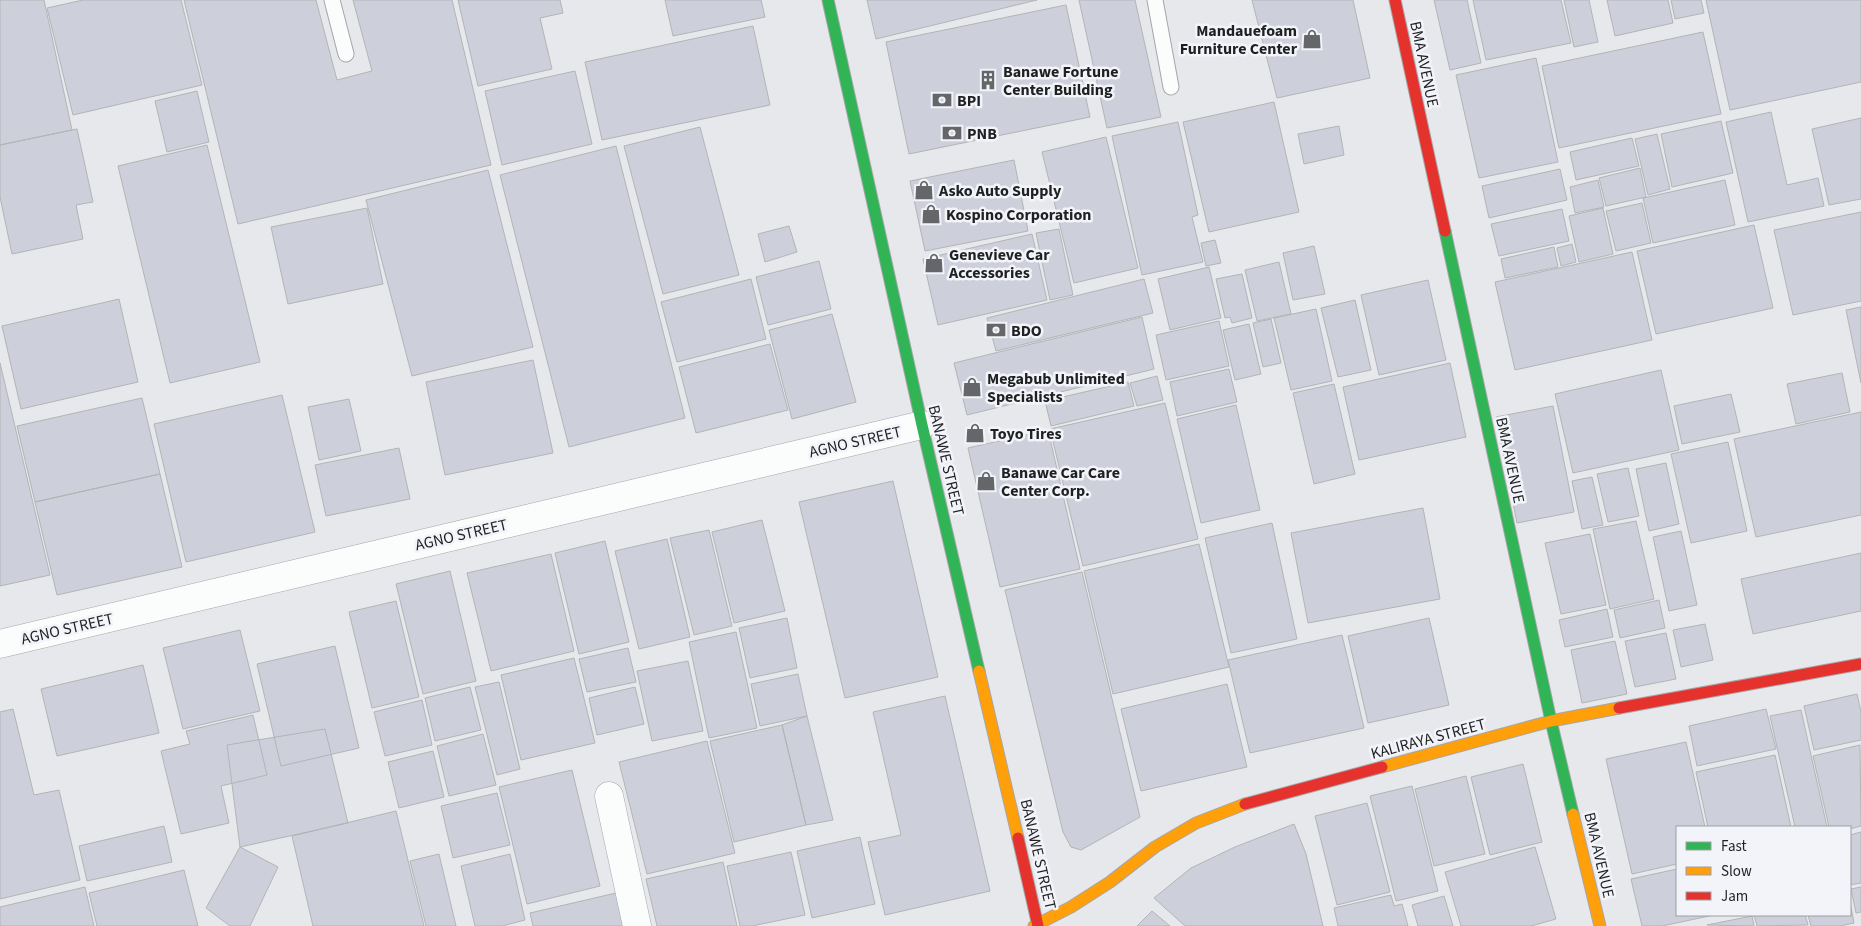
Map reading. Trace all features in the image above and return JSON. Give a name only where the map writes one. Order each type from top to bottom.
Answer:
[{"type":"street","name":"BANAWE STREET","points":[[828,0],[922,425],[1037,926]]},
{"type":"street","name":"BMA AVENUE","points":[[1395,0],[1551,721],[1600,926]]},
{"type":"street","name":"AGNO STREET","points":[[0,644],[922,425]]},
{"type":"street","name":"KALIRAYA STREET","points":[[1037,926],[1110,882],[1155,848],[1204,820],[1245,804],[1551,721],[1861,664]]},
{"type":"street","points":[[609,796],[637,926]]},
{"type":"lane","points":[[332,0],[346,54]]},
{"type":"lane","points":[[1155,0],[1171,87]]},
{"type":"building","points":[[0,0],[44,0],[72,130],[0,145]]},
{"type":"building","points":[[83,0],[181,0],[202,85],[73,115],[47,8]]},
{"type":"building","points":[[184,0],[316,0],[337,80],[372,71],[353,0],[452,0],[491,165],[238,224]]},
{"type":"building","points":[[458,0],[560,0],[563,13],[540,18],[552,69],[478,86]]},
{"type":"building","points":[[665,0],[761,0],[765,17],[673,36]]},
{"type":"building","points":[[867,0],[1037,0],[876,39]]},
{"type":"building","points":[[1079,0],[1135,0],[1161,117],[1107,128]]},
{"type":"building","name":"Mandauefoam Furniture Center","points":[[1252,0],[1353,0],[1370,78],[1277,98]]},
{"type":"building","points":[[1434,0],[1467,0],[1481,63],[1450,70]]},
{"type":"building","points":[[1473,0],[1561,0],[1571,43],[1486,60]]},
{"type":"building","points":[[1564,0],[1589,0],[1598,42],[1574,47]]},
{"type":"building","points":[[1607,0],[1668,0],[1673,23],[1615,36]]},
{"type":"building","points":[[1671,0],[1701,0],[1704,13],[1675,19]]},
{"type":"building","points":[[1706,0],[1861,0],[1861,82],[1730,110]]},
{"type":"building","name":"Banawe Fortune Center Building","points":[[1066,5],[1090,117],[909,154],[886,42]]},
{"type":"building","points":[[753,26],[770,105],[602,140],[585,62]]},
{"type":"building","points":[[1703,32],[1721,114],[1559,148],[1542,66]]},
{"type":"building","points":[[1536,58],[1558,162],[1479,178],[1456,75]]},
{"type":"building","points":[[575,71],[592,144],[502,165],[485,91]]},
{"type":"building","points":[[197,91],[209,142],[167,152],[155,101]]},
{"type":"building","points":[[1274,102],[1299,212],[1209,232],[1183,122]]},
{"type":"building","points":[[1771,112],[1787,185],[1818,178],[1824,206],[1748,222],[1726,122]]},
{"type":"building","points":[[1861,118],[1861,199],[1829,205],[1812,129]]},
{"type":"building","points":[[1721,121],[1733,173],[1672,187],[1661,134]]},
{"type":"building","points":[[1178,122],[1198,215],[1192,217],[1203,262],[1142,275],[1112,136]]},
{"type":"building","points":[[1339,126],[1344,155],[1304,164],[1298,134]]},
{"type":"building","points":[[700,127],[739,275],[663,294],[624,146]]},
{"type":"building","points":[[77,129],[93,202],[76,205],[83,239],[12,254],[0,197],[0,145]]},
{"type":"building","points":[[1657,134],[1670,189],[1648,195],[1635,139]]},
{"type":"building","points":[[1106,137],[1138,268],[1074,283],[1042,152]]},
{"type":"building","points":[[1632,138],[1639,166],[1576,180],[1570,152]]},
{"type":"building","points":[[207,145],[260,362],[170,383],[118,166]]},
{"type":"building","points":[[616,146],[685,418],[569,447],[500,175]]},
{"type":"building","points":[[1014,160],[1028,231],[925,251],[910,181]]},
{"type":"building","points":[[1640,168],[1646,197],[1606,206],[1599,178]]},
{"type":"building","points":[[1560,169],[1567,200],[1489,218],[1482,186]]},
{"type":"building","points":[[488,170],[533,347],[412,376],[366,200]]},
{"type":"building","points":[[1598,180],[1604,207],[1575,213],[1570,187]]},
{"type":"building","points":[[1725,180],[1735,225],[1653,243],[1643,198]]},
{"type":"building","points":[[1642,203],[1651,243],[1616,251],[1606,211]]},
{"type":"building","points":[[367,208],[383,284],[288,304],[271,227]]},
{"type":"building","points":[[1603,208],[1613,254],[1579,262],[1569,216]]},
{"type":"building","points":[[1562,209],[1569,241],[1499,256],[1491,224]]},
{"type":"building","points":[[1861,212],[1861,301],[1793,315],[1774,230]]},
{"type":"building","points":[[1754,225],[1773,308],[1656,334],[1637,251]]},
{"type":"building","points":[[789,226],[797,252],[765,262],[758,234]]},
{"type":"building","points":[[1059,229],[1073,295],[1050,300],[1036,233]]},
{"type":"building","points":[[1032,234],[1047,300],[938,325],[923,259]]},
{"type":"building","points":[[1215,240],[1221,263],[1206,266],[1201,243]]},
{"type":"building","points":[[1572,244],[1576,262],[1561,266],[1557,248]]},
{"type":"building","points":[[1314,246],[1325,294],[1293,300],[1283,253]]},
{"type":"building","points":[[1554,247],[1558,267],[1505,278],[1501,259]]},
{"type":"building","points":[[1632,252],[1652,340],[1515,370],[1495,282]]},
{"type":"building","points":[[819,261],[831,309],[768,325],[756,277]]},
{"type":"building","points":[[1279,262],[1291,314],[1257,321],[1245,270]]},
{"type":"building","points":[[1209,267],[1221,318],[1170,330],[1158,279]]},
{"type":"building","points":[[1242,274],[1252,318],[1232,323],[1230,317],[1225,318],[1216,279]]},
{"type":"building","points":[[751,279],[766,339],[677,362],[661,302]]},
{"type":"building","points":[[1144,279],[1153,313],[996,351],[987,318]]},
{"type":"building","points":[[1428,280],[1446,360],[1379,375],[1361,295]]},
{"type":"building","points":[[119,299],[138,382],[21,409],[2,326]]},
{"type":"building","points":[[1355,300],[1371,370],[1338,377],[1321,308]]},
{"type":"building","points":[[1861,307],[1861,383],[1846,310]]},
{"type":"building","points":[[1316,309],[1332,381],[1291,390],[1274,318]]},
{"type":"building","points":[[832,314],[856,402],[792,419],[769,330]]},
{"type":"building","points":[[1142,317],[1154,369],[967,415],[954,363]]},
{"type":"building","points":[[1271,319],[1281,363],[1263,367],[1253,323]]},
{"type":"building","points":[[1219,321],[1229,366],[1166,380],[1156,335]]},
{"type":"building","points":[[1249,324],[1261,374],[1235,380],[1223,330]]},
{"type":"building","points":[[770,344],[788,410],[696,433],[679,367]]},
{"type":"building","points":[[533,360],[553,453],[445,475],[426,382]]},
{"type":"building","points":[[0,363],[50,575],[0,586]]},
{"type":"building","points":[[1450,363],[1466,437],[1359,460],[1343,387]]},
{"type":"building","points":[[1229,369],[1237,402],[1177,416],[1170,382]]},
{"type":"building","points":[[1661,370],[1679,450],[1573,473],[1555,394]]},
{"type":"building","points":[[1842,373],[1850,412],[1796,424],[1787,384]]},
{"type":"building","points":[[1157,376],[1163,400],[1137,406],[1130,383]]},
{"type":"building","points":[[1128,382],[1134,406],[1051,426],[1045,401]]},
{"type":"building","points":[[1334,384],[1355,474],[1314,484],[1293,393]]},
{"type":"building","points":[[1731,394],[1740,432],[1682,444],[1674,406]]},
{"type":"building","points":[[282,395],[315,532],[186,562],[154,424]]},
{"type":"building","points":[[142,398],[160,474],[35,502],[17,426]]},
{"type":"building","points":[[349,399],[361,451],[319,460],[308,407]]},
{"type":"building","points":[[1165,403],[1198,539],[1083,566],[1050,429]]},
{"type":"building","points":[[1236,405],[1260,510],[1201,523],[1177,419]]},
{"type":"building","points":[[1553,406],[1574,512],[1517,523],[1496,417]]},
{"type":"building","points":[[1861,412],[1861,515],[1756,537],[1734,439]]},
{"type":"building","points":[[1048,430],[1080,569],[1000,587],[968,448]]},
{"type":"building","points":[[1728,442],[1747,531],[1691,543],[1671,454]]},
{"type":"building","points":[[399,448],[410,499],[326,516],[315,465]]},
{"type":"building","points":[[1666,463],[1679,524],[1649,531],[1636,469]]},
{"type":"building","points":[[1628,468],[1639,516],[1608,522],[1597,474]]},
{"type":"building","points":[[160,474],[182,567],[57,595],[35,502]]},
{"type":"building","points":[[1592,477],[1603,525],[1582,529],[1572,481]]},
{"type":"building","points":[[893,481],[938,677],[845,698],[799,502]]},
{"type":"building","points":[[1423,508],[1440,599],[1308,623],[1291,533]]},
{"type":"building","points":[[762,520],[785,611],[734,623],[712,532]]},
{"type":"building","points":[[1636,521],[1654,599],[1610,609],[1593,529]]},
{"type":"building","points":[[1272,523],[1297,639],[1231,653],[1205,538]]},
{"type":"building","points":[[709,530],[732,626],[694,635],[670,538]]},
{"type":"building","points":[[1681,531],[1697,605],[1669,611],[1653,537]]},
{"type":"building","points":[[1590,534],[1606,605],[1561,614],[1545,543]]},
{"type":"building","points":[[667,539],[690,637],[639,649],[615,551]]},
{"type":"building","points":[[605,541],[629,642],[579,654],[555,553]]},
{"type":"building","points":[[1199,544],[1229,667],[1113,694],[1084,571]]},
{"type":"building","points":[[1861,553],[1861,611],[1753,634],[1741,579]]},
{"type":"building","points":[[551,554],[574,651],[491,671],[467,573]]},
{"type":"building","points":[[450,571],[476,681],[423,694],[396,584]]},
{"type":"building","points":[[1082,572],[1140,817],[1081,850],[1071,847],[1063,832],[1005,590]]},
{"type":"building","points":[[1659,600],[1665,628],[1620,638],[1614,610]]},
{"type":"building","points":[[396,601],[419,697],[372,708],[349,612]]},
{"type":"building","points":[[1607,609],[1613,637],[1565,647],[1559,620]]},
{"type":"building","points":[[787,618],[797,668],[750,678],[739,628]]},
{"type":"building","points":[[1429,618],[1449,705],[1368,723],[1348,636]]},
{"type":"building","points":[[1705,624],[1713,660],[1681,667],[1673,630]]},
{"type":"building","points":[[240,630],[260,711],[183,729],[163,648]]},
{"type":"building","points":[[736,632],[757,728],[709,738],[689,642]]},
{"type":"building","points":[[1666,633],[1676,679],[1635,687],[1625,641]]},
{"type":"building","points":[[1342,635],[1364,728],[1250,753],[1228,660]]},
{"type":"building","points":[[1615,641],[1627,694],[1582,703],[1571,650]]},
{"type":"building","points":[[335,646],[359,748],[281,766],[257,664]]},
{"type":"building","points":[[628,648],[636,682],[587,692],[579,659]]},
{"type":"building","points":[[574,658],[595,743],[521,760],[501,675]]},
{"type":"building","points":[[688,661],[703,731],[652,741],[637,671]]},
{"type":"building","points":[[143,665],[159,733],[57,756],[41,689]]},
{"type":"building","points":[[798,674],[807,716],[760,726],[751,684]]},
{"type":"building","points":[[499,682],[520,769],[497,775],[475,687]]},
{"type":"building","points":[[1227,684],[1247,767],[1141,791],[1121,709]]},
{"type":"building","points":[[470,687],[481,730],[435,741],[425,698]]},
{"type":"building","points":[[635,687],[644,724],[597,735],[589,698]]},
{"type":"building","points":[[1857,694],[1861,712],[1861,740],[1814,750],[1804,706]]},
{"type":"building","points":[[945,696],[990,891],[885,915],[868,842],[901,835],[873,712]]},
{"type":"building","points":[[422,700],[432,745],[385,756],[374,712]]},
{"type":"building","points":[[13,709],[34,795],[59,790],[80,880],[0,899],[0,712]]},
{"type":"building","points":[[1766,709],[1776,749],[1697,766],[1689,726]]},
{"type":"building","points":[[1801,710],[1827,826],[1795,826],[1770,716]]},
{"type":"building","points":[[253,715],[267,775],[221,786],[229,823],[181,834],[161,751],[190,744],[186,731]]},
{"type":"building","points":[[807,716],[833,820],[806,825],[782,725]]},
{"type":"building","points":[[782,725],[806,825],[734,842],[710,741]]},
{"type":"building","points":[[325,729],[348,823],[240,847],[227,745]]},
{"type":"building","points":[[483,734],[496,785],[449,796],[437,746]]},
{"type":"building","points":[[707,741],[735,853],[647,874],[619,762]]},
{"type":"building","points":[[1686,742],[1705,826],[1676,826],[1676,864],[1632,874],[1606,759]]},
{"type":"building","points":[[1860,745],[1861,826],[1851,829],[1851,826],[1829,826],[1813,756]]},
{"type":"building","points":[[433,751],[444,797],[399,808],[388,762]]},
{"type":"building","points":[[1775,755],[1791,826],[1708,826],[1696,772]]},
{"type":"building","points":[[1523,764],[1542,842],[1490,855],[1471,777]]},
{"type":"building","points":[[572,770],[600,886],[527,904],[499,787]]},
{"type":"building","points":[[1466,776],[1485,854],[1434,866],[1415,789]]},
{"type":"building","points":[[1412,786],[1438,891],[1396,901],[1370,796]]},
{"type":"building","points":[[497,793],[510,845],[453,858],[441,806]]},
{"type":"building","points":[[1367,803],[1390,892],[1337,905],[1315,816]]},
{"type":"building","points":[[396,811],[424,926],[313,926],[292,836]]},
{"type":"building","points":[[1294,824],[1306,854],[1323,926],[1185,926],[1154,898],[1191,868],[1235,847]]},
{"type":"building","points":[[164,826],[172,862],[87,881],[79,846]]},
{"type":"building","points":[[1861,832],[1861,883],[1851,885],[1851,835]]},
{"type":"building","points":[[860,837],[875,904],[812,918],[797,851]]},
{"type":"building","points":[[240,847],[278,867],[250,926],[230,926],[206,908]]},
{"type":"building","points":[[1535,847],[1556,919],[1531,926],[1461,926],[1445,872]]},
{"type":"building","points":[[791,852],[805,915],[752,926],[740,926],[727,866]]},
{"type":"building","points":[[439,854],[456,926],[426,926],[410,861]]},
{"type":"building","points":[[510,854],[525,920],[502,926],[475,926],[461,866]]},
{"type":"building","points":[[723,862],[737,926],[657,926],[646,879]]},
{"type":"building","points":[[1676,869],[1676,916],[1709,916],[1662,926],[1642,926],[1631,879]]},
{"type":"building","points":[[184,870],[198,926],[97,926],[89,893]]},
{"type":"building","points":[[85,887],[94,926],[0,926],[0,907]]},
{"type":"building","points":[[1861,887],[1861,912],[1856,913],[1851,889]]},
{"type":"building","points":[[616,893],[624,926],[533,926],[530,913]]},
{"type":"building","points":[[1391,895],[1394,906],[1402,904],[1408,926],[1338,926],[1334,908]]},
{"type":"building","points":[[1444,896],[1453,926],[1418,926],[1412,905]]},
{"type":"building","points":[[1851,907],[1854,923],[1840,926],[1811,926],[1808,916],[1851,916]]},
{"type":"building","points":[[1152,911],[1170,926],[1137,926]]},
{"type":"building","points":[[1752,916],[1754,926],[1707,925]]},
{"type":"building","points":[[1754,916],[1805,916],[1808,925],[1757,926]]},
{"type":"traffic: fast","points":[[828,0],[922,425],[979,671]]},
{"type":"traffic: fast","points":[[1445,231],[1551,721],[1573,814]]},
{"type":"traffic: slow","points":[[979,671],[1018,838]]},
{"type":"traffic: slow","points":[[1382,767],[1551,721],[1619,708]]},
{"type":"traffic: slow","points":[[1034,926],[1071,907],[1110,882],[1155,847],[1196,823],[1245,804]]},
{"type":"traffic: slow","points":[[1573,814],[1600,926]]},
{"type":"traffic: jam","points":[[1395,0],[1445,231]]},
{"type":"traffic: jam","points":[[1619,708],[1861,664]]},
{"type":"traffic: jam","points":[[1245,804],[1382,767]]},
{"type":"traffic: jam","points":[[1018,838],[1038,926]]},
{"type":"place","name":"Mandauefoam Furniture Center","points":[[1312,39]]},
{"type":"place","name":"Banawe Fortune Center Building","points":[[988,80]]},
{"type":"place","name":"BPI","points":[[942,100]]},
{"type":"place","name":"PNB","points":[[952,133]]},
{"type":"place","name":"Asko Auto Supply","points":[[924,190]]},
{"type":"place","name":"Kospino Corporation","points":[[931,214]]},
{"type":"place","name":"Genevieve Car Accessories","points":[[934,263]]},
{"type":"place","name":"BDO","points":[[996,330]]},
{"type":"place","name":"Megabub Unlimited Specialists","points":[[972,387]]},
{"type":"place","name":"Toyo Tires","points":[[975,433]]},
{"type":"place","name":"Banawe Car Care Center Corp.","points":[[986,481]]}]
